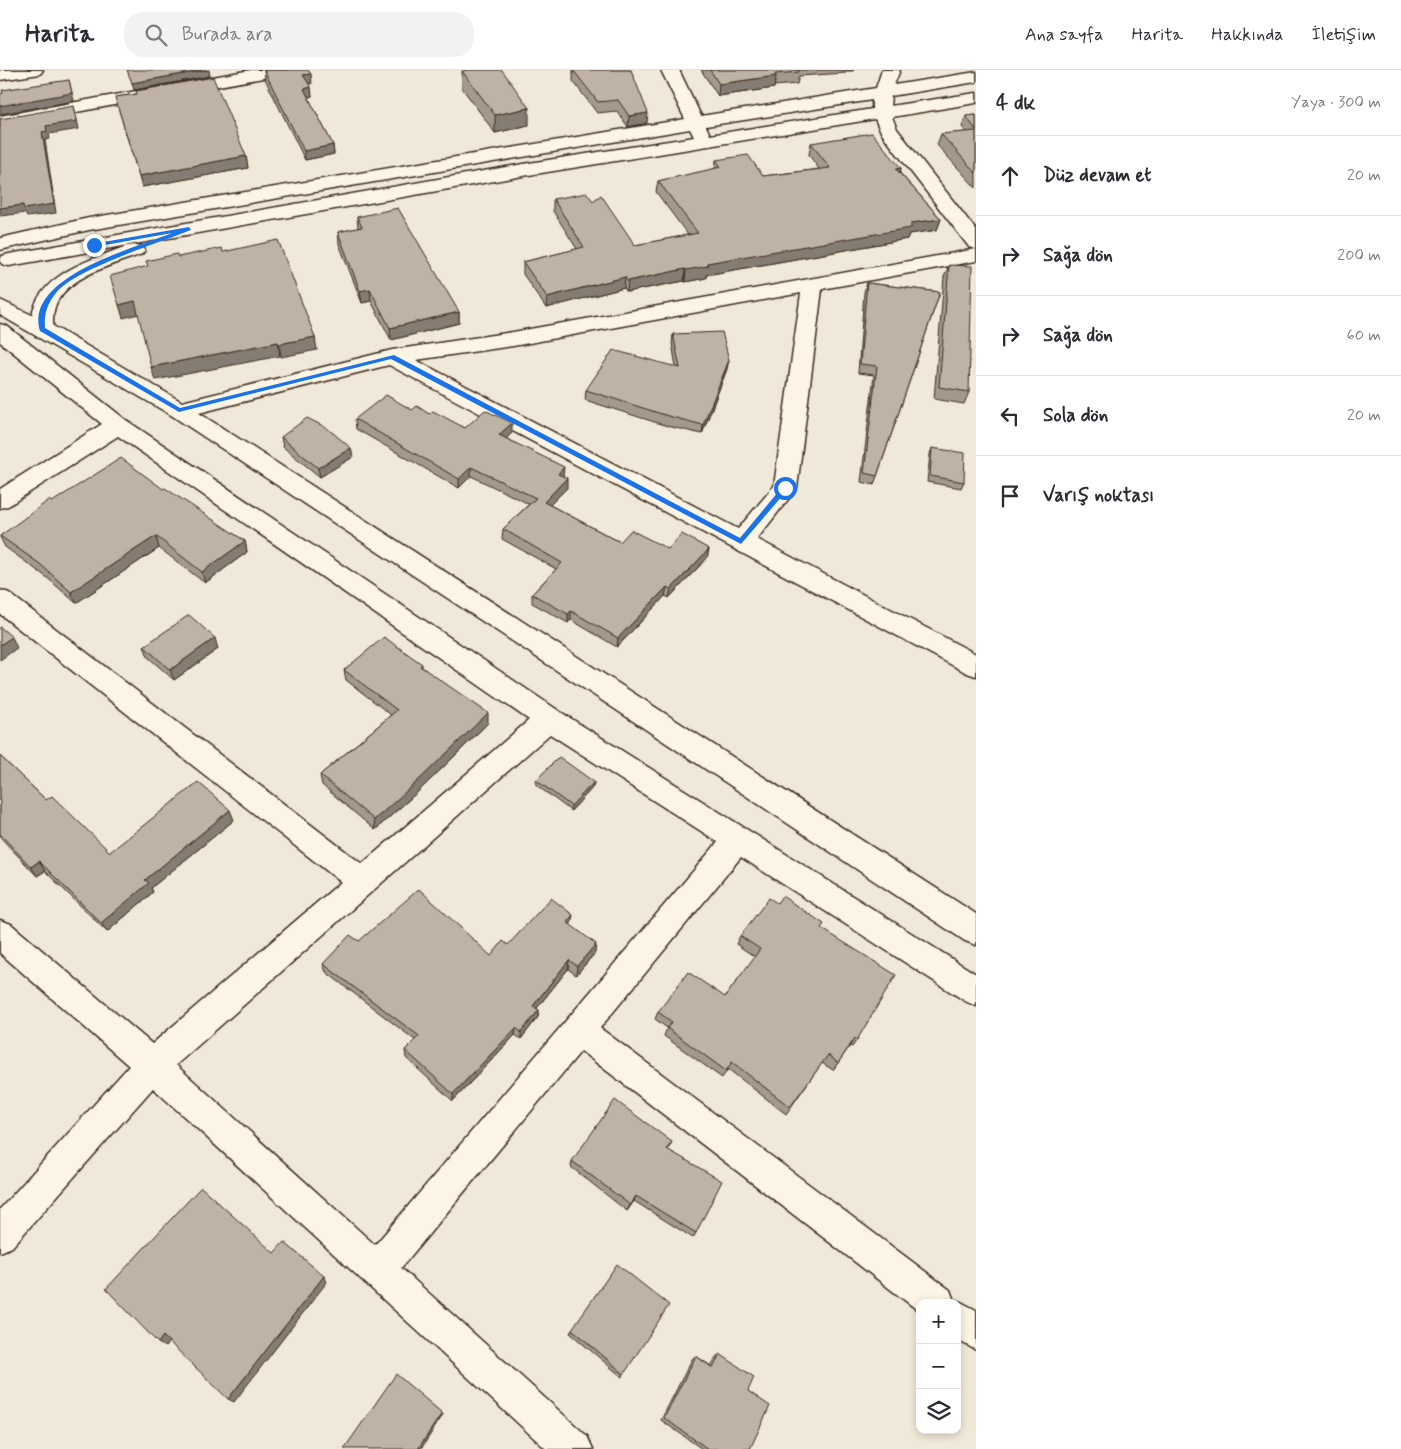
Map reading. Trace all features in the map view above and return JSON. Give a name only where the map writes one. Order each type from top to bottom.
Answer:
[{"type":"street","points":[[0,75],[34,70]]},
{"type":"street","points":[[0,121],[279,70]]},
{"type":"street","points":[[670,70],[705,142]]},
{"type":"street","points":[[891,70],[882,92],[880,114],[888,130],[976,243]]},
{"type":"street","points":[[0,244],[99,223],[696,122],[976,77]]},
{"type":"street","points":[[0,262],[529,169],[976,98]]},
{"type":"street","points":[[42,329],[41,316],[44,306],[54,290],[65,280],[94,266],[189,229]]},
{"type":"street","points":[[179,410],[392,357],[513,339],[976,255]]},
{"type":"street","points":[[741,542],[785,488],[812,286]]},
{"type":"street","points":[[0,307],[42,329],[179,410],[976,931]]},
{"type":"street","points":[[0,331],[118,425],[549,719],[976,991]]},
{"type":"street","points":[[392,357],[976,666]]},
{"type":"street","points":[[0,500],[118,425]]},
{"type":"street","points":[[0,600],[363,882]]},
{"type":"street","points":[[0,1235],[152,1065],[549,719]]},
{"type":"street","points":[[377,1270],[739,839]]},
{"type":"street","points":[[0,934],[152,1065],[574,1449]]},
{"type":"street","points":[[578,1030],[932,1299]]},
{"type":"street","points":[[961,1321],[976,1332]]},
{"type":"building","points":[[127,70],[206,70],[132,83]]},
{"type":"building","points":[[264,70],[308,70],[311,74],[303,75],[311,87],[304,89],[333,145],[304,151]]},
{"type":"building","points":[[502,70],[529,108],[495,115],[462,71]]},
{"type":"building","points":[[573,70],[631,70],[648,113],[629,116],[618,100],[598,102]]},
{"type":"building","points":[[710,70],[798,70],[799,72],[775,74],[776,76],[719,84]]},
{"type":"building","points":[[213,77],[246,156],[139,176],[115,97],[137,94],[136,91]]},
{"type":"building","points":[[69,80],[72,93],[0,106],[2,90]]},
{"type":"building","points":[[74,106],[77,121],[46,126],[47,131],[42,132],[54,204],[24,209],[23,205],[0,208],[0,119]]},
{"type":"building","points":[[976,115],[976,130],[966,116]]},
{"type":"building","points":[[976,131],[976,173],[941,134]]},
{"type":"building","points":[[872,133],[901,168],[896,169],[941,219],[911,223],[911,228],[707,263],[708,266],[628,281],[625,277],[547,297],[523,262],[584,247],[553,199],[587,193],[593,201],[601,195],[635,245],[698,233],[658,181],[721,167],[716,160],[748,155],[763,176],[830,168],[811,143]]},
{"type":"building","points":[[398,208],[459,312],[390,328],[370,289],[360,291],[338,232],[362,227],[357,217]]},
{"type":"building","points":[[278,240],[315,337],[279,344],[278,342],[151,367],[135,301],[119,305],[110,276],[148,266],[146,261],[177,254],[178,257],[222,248],[223,252]]},
{"type":"building","points":[[949,265],[972,266],[969,392],[939,387]]},
{"type":"building","points":[[867,283],[940,292],[877,476],[864,473],[877,366],[860,364]]},
{"type":"building","points":[[722,332],[729,360],[703,425],[586,390],[613,350],[680,368],[673,334]]},
{"type":"building","points":[[386,395],[412,410],[417,406],[429,414],[433,411],[465,428],[485,410],[512,423],[499,435],[564,467],[558,474],[567,478],[544,502],[620,542],[631,530],[668,549],[682,534],[709,549],[671,589],[667,587],[618,638],[571,611],[568,614],[532,594],[562,563],[503,529],[536,498],[471,467],[459,479],[355,419]]},
{"type":"building","points":[[307,418],[327,428],[351,448],[318,468],[281,437]]},
{"type":"building","points":[[932,448],[965,453],[964,482],[930,476]]},
{"type":"building","points":[[121,458],[163,489],[165,488],[245,541],[202,572],[156,536],[71,592],[40,564],[0,536],[49,500],[52,502]]},
{"type":"building","points":[[189,615],[215,638],[170,670],[144,646]]},
{"type":"building","points":[[0,627],[12,637],[0,645]]},
{"type":"building","points":[[384,637],[422,664],[420,666],[488,713],[421,778],[374,820],[320,775],[397,710],[344,670]]},
{"type":"building","points":[[0,756],[46,800],[52,796],[110,852],[198,782],[230,810],[145,880],[149,883],[101,923],[39,861],[31,867],[0,834]]},
{"type":"building","points":[[559,757],[594,782],[571,806],[536,780]]},
{"type":"building","points":[[419,889],[491,956],[503,941],[508,945],[551,898],[573,915],[567,922],[596,944],[577,966],[569,960],[533,1006],[539,1010],[521,1032],[516,1028],[453,1094],[405,1050],[419,1036],[323,964],[350,935],[359,941]]},
{"type":"building","points":[[782,896],[824,924],[821,928],[896,975],[857,1040],[855,1038],[838,1063],[828,1055],[790,1107],[732,1062],[726,1071],[667,1028],[672,1022],[658,1012],[688,972],[725,997],[760,949],[740,936],[769,898],[777,903]]},
{"type":"building","points":[[615,1100],[672,1142],[667,1149],[722,1181],[696,1233],[636,1196],[630,1205],[572,1161]]},
{"type":"building","points":[[201,1187],[274,1253],[284,1242],[324,1276],[228,1399],[163,1336],[158,1343],[106,1289]]},
{"type":"building","points":[[617,1264],[669,1305],[624,1374],[572,1329]]},
{"type":"building","points":[[720,1354],[754,1377],[748,1391],[770,1406],[750,1449],[708,1449],[664,1418],[696,1356],[713,1368]]},
{"type":"building","points":[[396,1374],[442,1413],[418,1449],[344,1449]]},
{"type":"route","points":[[94,245],[189,229],[94,266],[65,280],[54,290],[44,306],[41,316],[42,329],[179,410],[392,357],[741,542],[785,488]]}]
